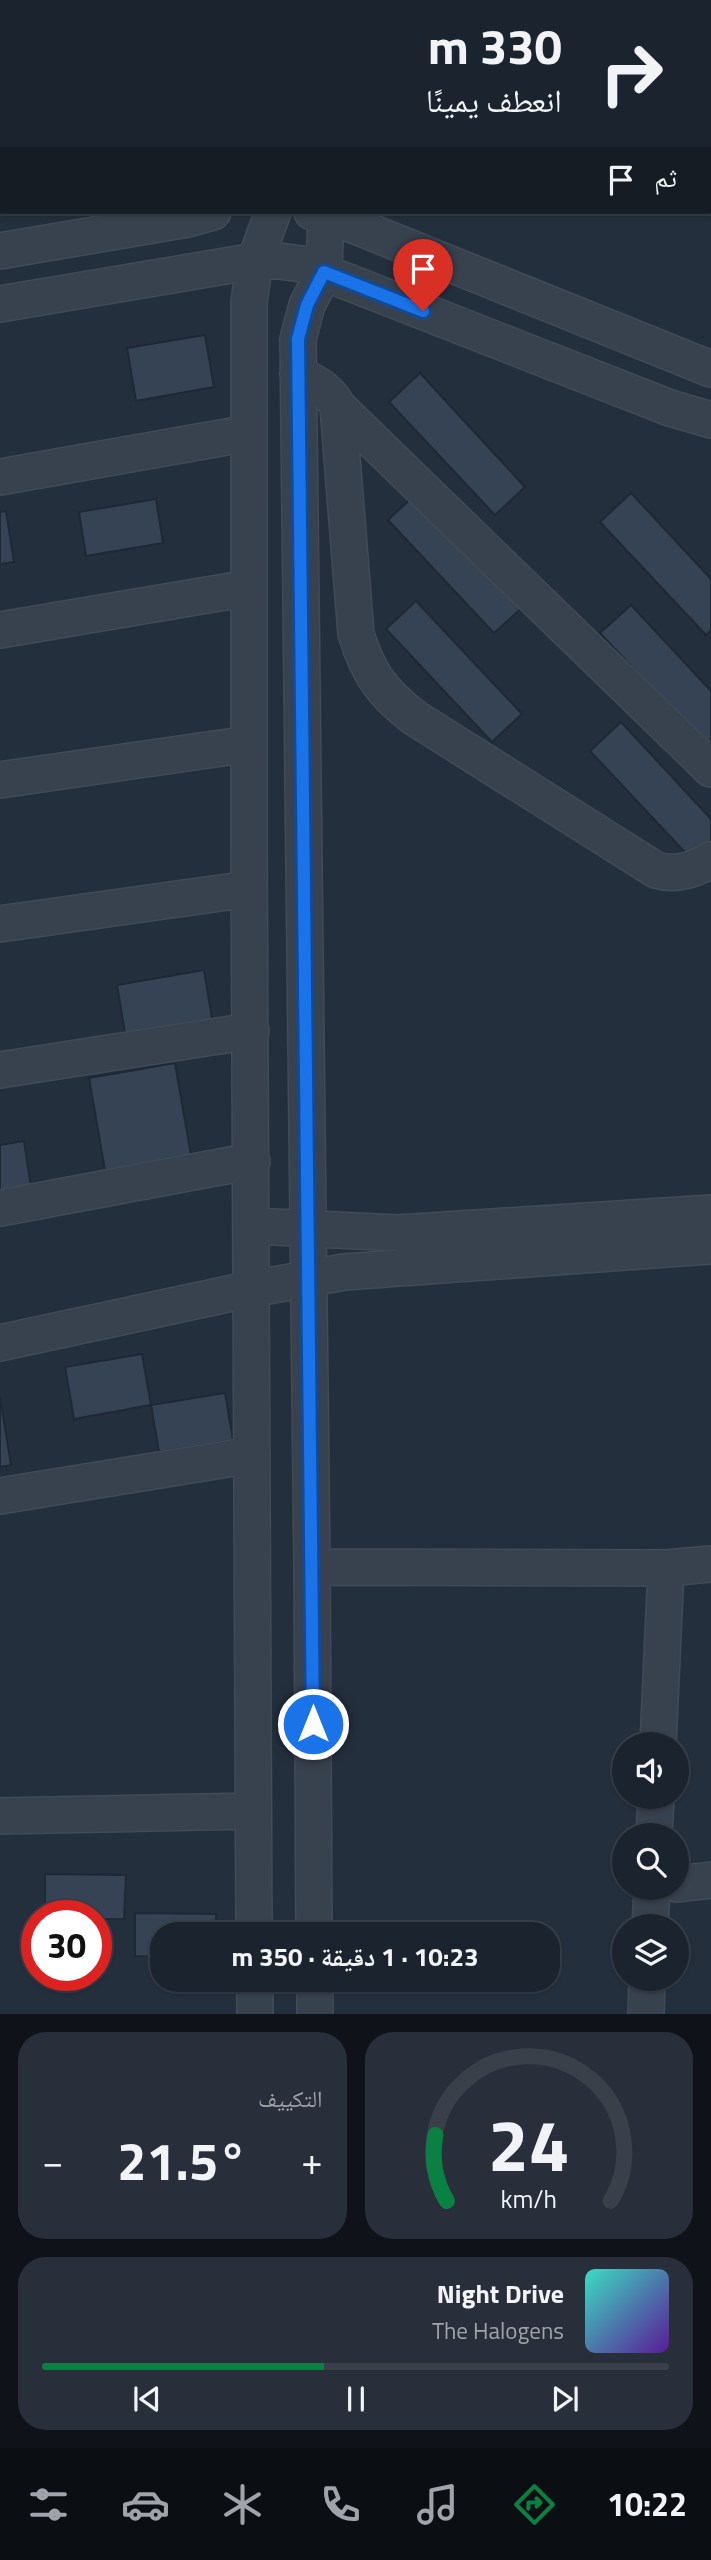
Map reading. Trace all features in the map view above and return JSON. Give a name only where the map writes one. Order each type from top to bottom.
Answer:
[{"type":"street","points":[[0,251],[206,214]]},
{"type":"street","points":[[254,1922],[249,302],[256,261],[272,214]]},
{"type":"street","points":[[314,1922],[298,339],[301,324],[324,272],[321,214]]},
{"type":"street","points":[[326,214],[711,369]]},
{"type":"street","points":[[0,304],[256,261],[302,264],[670,408],[711,420]]},
{"type":"street","points":[[298,374],[321,386],[338,407],[711,769]]},
{"type":"street","points":[[338,407],[356,634],[365,662],[386,693],[415,718],[656,870],[673,873],[689,871],[711,860]]},
{"type":"street","points":[[0,477],[249,433]]},
{"type":"street","points":[[0,630],[249,588]]},
{"type":"street","points":[[0,780],[249,744]]},
{"type":"street","points":[[0,924],[249,889]]},
{"type":"street","points":[[0,1070],[251,1031]]},
{"type":"street","points":[[0,1208],[251,1161]]},
{"type":"street","points":[[252,1226],[398,1233],[711,1213]]},
{"type":"street","points":[[0,1343],[309,1278],[383,1269],[711,1246]]},
{"type":"street","points":[[0,1496],[251,1455]]},
{"type":"street","points":[[312,1567],[666,1567],[711,1564]]},
{"type":"street","points":[[659,1732],[666,1567]]},
{"type":"street","points":[[0,1816],[253,1811]]},
{"type":"street","points":[[689,1883],[711,1880]]},
{"type":"street","points":[[646,2014],[647,1991]]},
{"type":"street","points":[[255,1992],[255,2014]]},
{"type":"street","points":[[315,1992],[315,2014]]},
{"type":"building","points":[[205,335],[214,387],[136,401],[127,348]]},
{"type":"building","points":[[420,373],[525,487],[495,515],[389,402]]},
{"type":"building","points":[[419,491],[525,605],[494,633],[388,520]]},
{"type":"building","points":[[631,493],[711,579],[711,630],[706,635],[600,522]]},
{"type":"building","points":[[156,499],[163,543],[86,556],[79,512]]},
{"type":"building","points":[[6,511],[14,562],[0,564],[0,512]]},
{"type":"building","points":[[416,601],[522,714],[492,742],[386,629]]},
{"type":"building","points":[[631,605],[711,691],[711,742],[706,746],[600,633]]},
{"type":"building","points":[[621,722],[711,819],[711,850],[696,864],[590,751]]},
{"type":"building","points":[[204,970],[213,1025],[126,1039],[117,985]]},
{"type":"building","points":[[175,1063],[192,1161],[106,1176],[89,1078]]},
{"type":"building","points":[[24,1141],[31,1187],[0,1192],[0,1145]]},
{"type":"building","points":[[142,1354],[151,1405],[74,1419],[65,1367]]},
{"type":"building","points":[[225,1393],[233,1440],[159,1452],[151,1405]]},
{"type":"building","points":[[0,1397],[11,1465],[0,1467]]},
{"type":"building","points":[[45,1874],[126,1875],[124,1919],[112,1919],[112,1900],[45,1900]]},
{"type":"building","points":[[135,1913],[216,1914],[216,1922],[150,1922],[150,1957],[135,1956]]},
{"type":"route","points":[[313,1724],[298,339],[307,305],[324,272],[423,311]]}]
